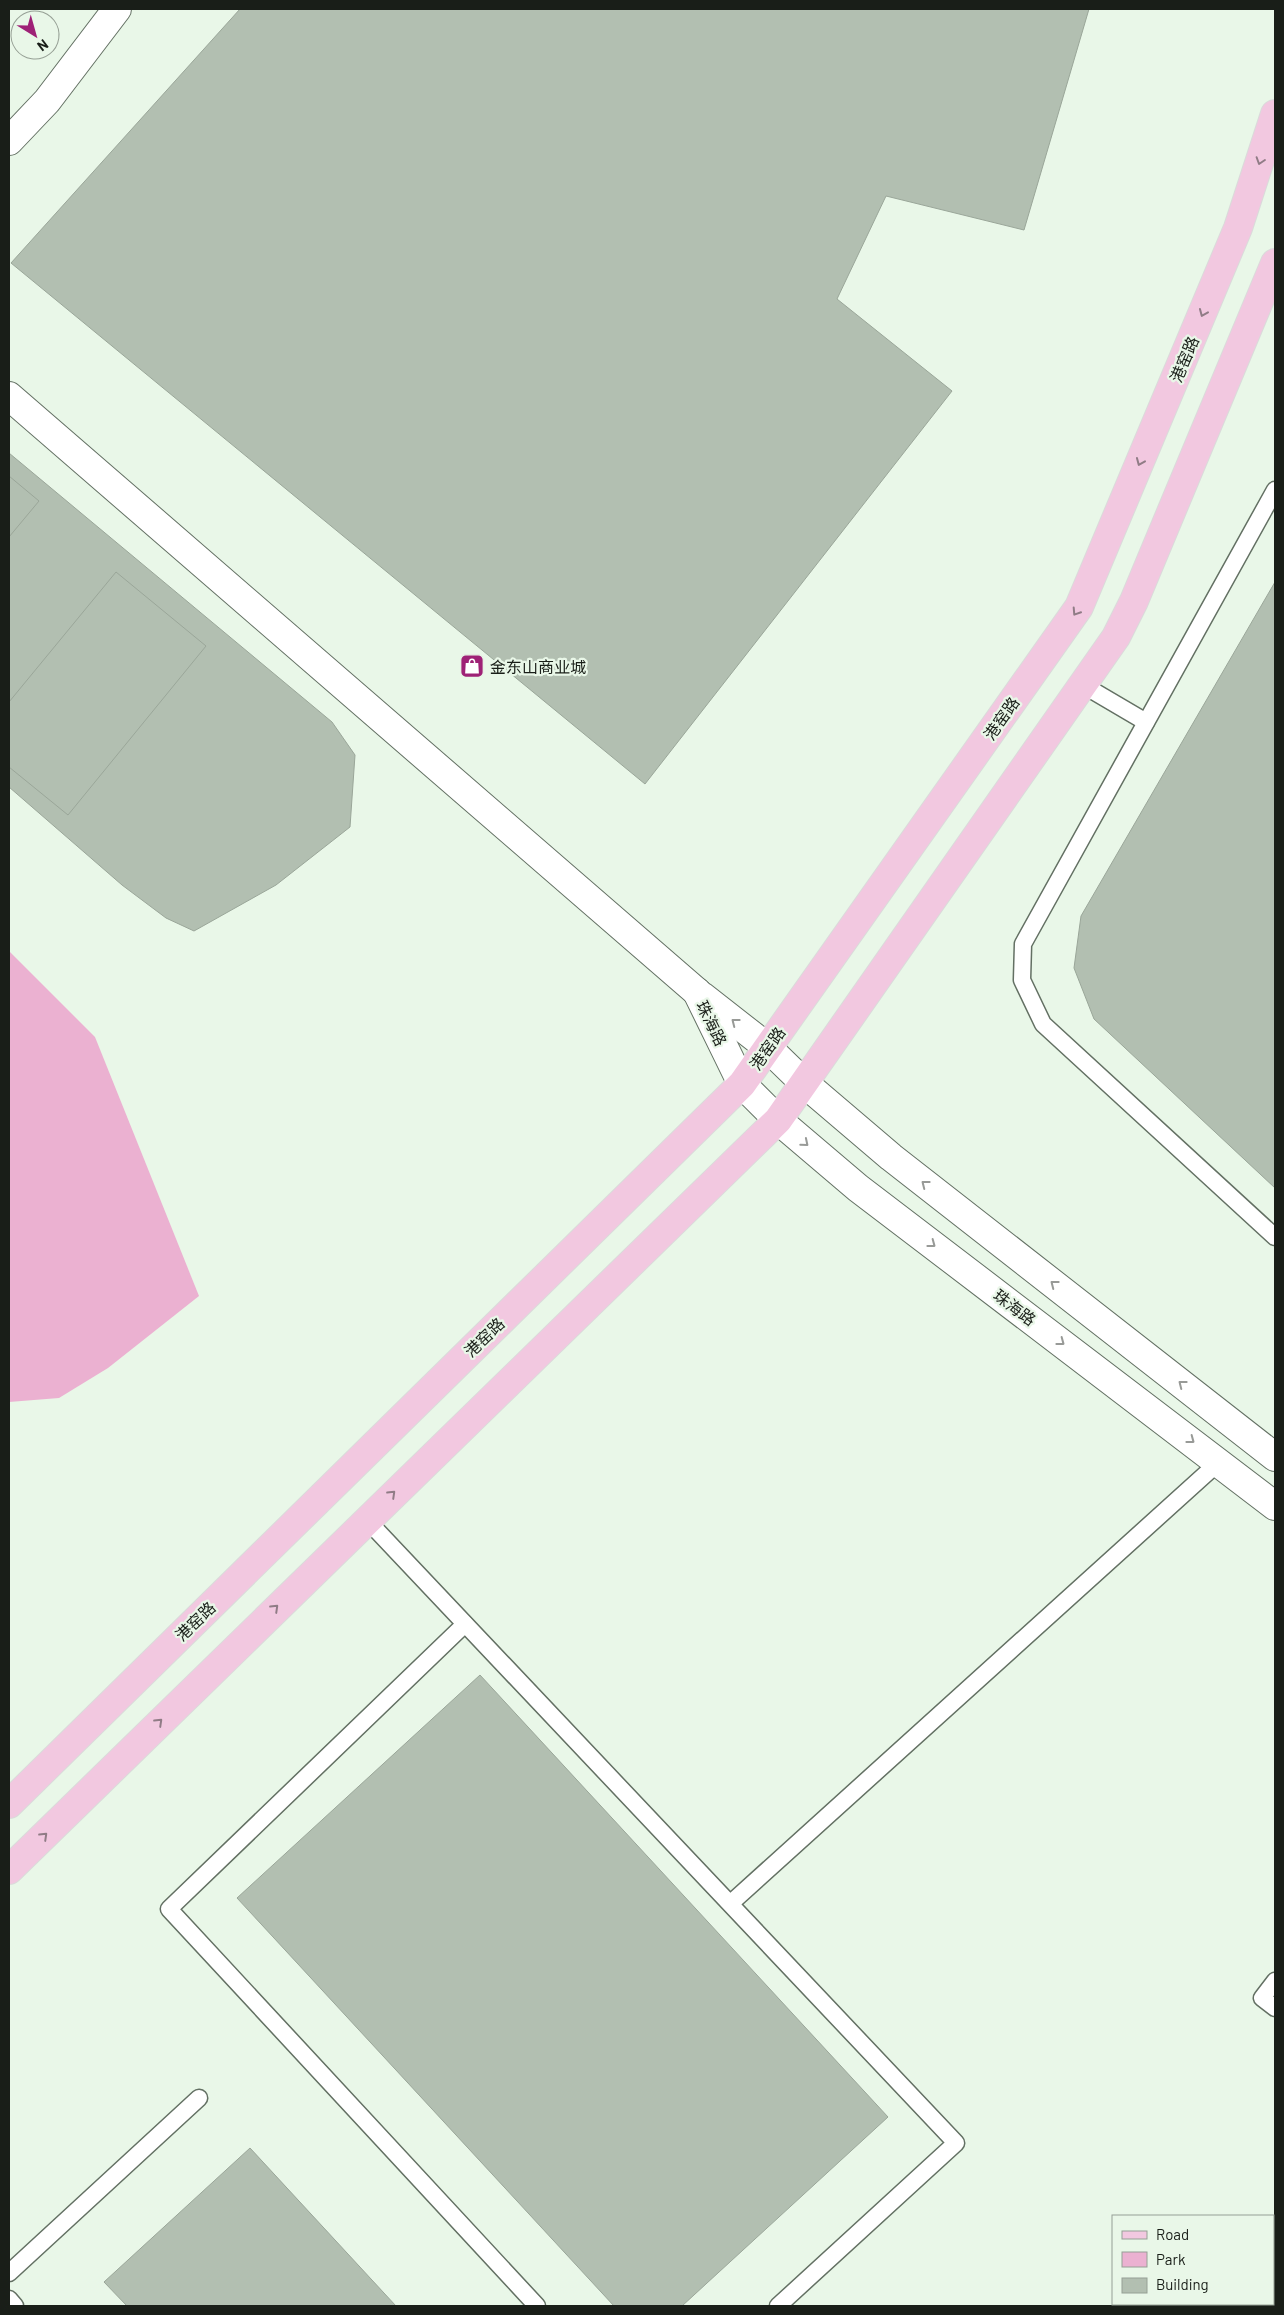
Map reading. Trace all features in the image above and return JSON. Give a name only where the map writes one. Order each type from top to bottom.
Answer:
[{"type":"main road","points":[[9,141],[47,101],[117,9]]},
{"type":"main road","name":"港窑路","points":[[9,1804],[742,1084],[1079,608],[1238,228],[1275,114]]},
{"type":"main road","points":[[9,1870],[366,1519],[778,1120],[1116,637],[1134,601],[1275,263]]},
{"type":"main road","points":[[9,396],[697,992]]},
{"type":"main road","name":"珠海路","points":[[697,992],[768,1047],[803,1082],[899,1163],[1275,1457]]},
{"type":"main road","name":"珠海路","points":[[697,992],[742,1084],[778,1120],[858,1188],[1275,1506]]},
{"type":"lane","points":[[1275,490],[1023,944],[1022,980],[1043,1024],[1275,1237]]},
{"type":"lane","points":[[1083,685],[1146,722]]},
{"type":"lane","points":[[731,1903],[1219,1462]]},
{"type":"lane","points":[[366,1519],[956,2143],[778,2306]]},
{"type":"lane","points":[[466,1624],[169,1909],[537,2306]]},
{"type":"lane","points":[[1275,1981],[1262,1998],[1275,2008]]},
{"type":"lane","points":[[9,2273],[199,2098]]},
{"type":"lane","points":[[9,2300],[15,2306]]},
{"type":"green space","points":[[9,951],[95,1037],[199,1296],[108,1368],[59,1398],[9,1402]]},
{"type":"building","points":[[240,9],[1089,9],[1024,230],[886,196],[837,299],[952,391],[645,784],[11,263]]},
{"type":"building","points":[[9,453],[332,722],[355,755],[350,827],[276,885],[194,931],[166,918],[122,885],[9,787]]},
{"type":"building","points":[[9,476],[39,501],[9,537]]},
{"type":"building","points":[[116,572],[206,646],[68,815],[9,767],[9,702]]},
{"type":"building","points":[[1275,582],[1275,1188],[1094,1019],[1074,968],[1081,916]]},
{"type":"building","points":[[480,1675],[888,2117],[682,2306],[614,2306],[237,1898]]},
{"type":"building","points":[[250,2148],[396,2306],[127,2306],[104,2282]]},
{"type":"place","name":"金东山商业城","points":[[472,666]]}]
